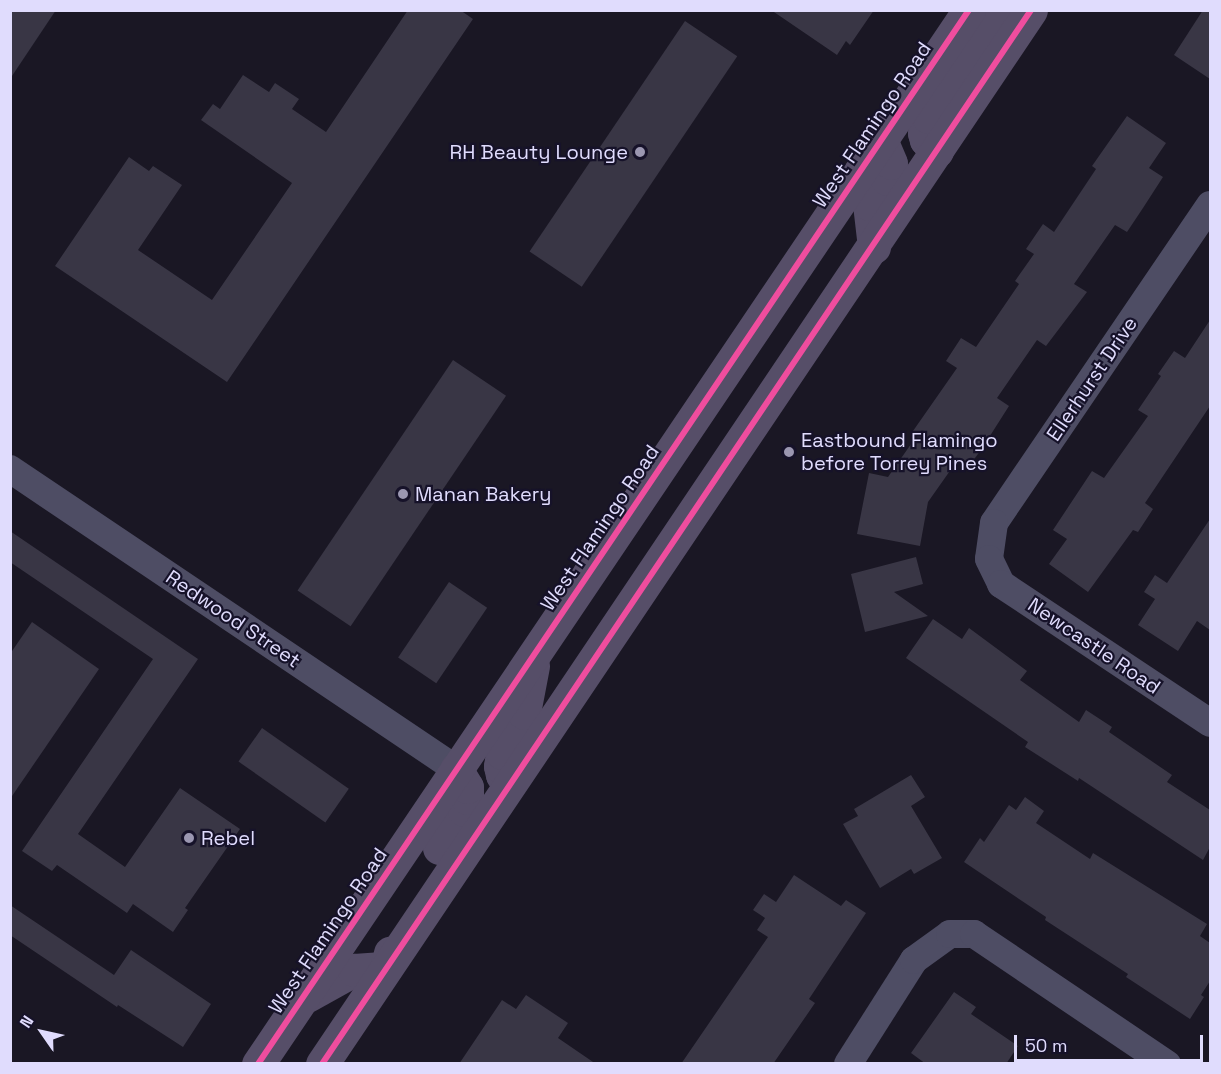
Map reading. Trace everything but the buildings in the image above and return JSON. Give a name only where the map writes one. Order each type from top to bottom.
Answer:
[{"type":"main road","name":"West Flamingo Road","points":[[258,1064],[969,10]]},
{"type":"main road","points":[[937,151],[926,140],[924,133],[928,117],[998,10]]},
{"type":"main road","points":[[322,1064],[874,247],[1031,10]]},
{"type":"main road","points":[[874,247],[870,204],[887,179],[891,163],[881,140]]},
{"type":"main road","points":[[572,599],[634,600]]},
{"type":"main road","points":[[510,783],[502,775],[500,766],[502,753],[524,713],[536,653]]},
{"type":"main road","points":[[386,968],[400,906],[464,810],[467,787],[456,770]]},
{"type":"main road","points":[[300,1000],[331,980],[354,970],[386,968]]},
{"type":"street","name":"Ellerhurst Drive","points":[[989,559],[994,524],[1210,205]]},
{"type":"street","name":"Redwood Street","points":[[10,469],[456,770]]},
{"type":"street","name":"Newcastle Road","points":[[989,559],[1001,584],[1210,723]]},
{"type":"street","points":[[848,1064],[914,960],[950,934],[974,934],[1167,1064]]},
{"type":"cycle path","points":[[258,1064],[969,10]]},
{"type":"cycle path","points":[[322,1064],[1031,10]]},
{"type":"place","name":"RH Beauty Lounge","points":[[640,152]]},
{"type":"place","name":"Eastbound Flamingo before Torrey Pines","points":[[789,452]]},
{"type":"place","name":"Manan Bakery","points":[[403,494]]},
{"type":"place","name":"Rebel","points":[[189,838]]}]
